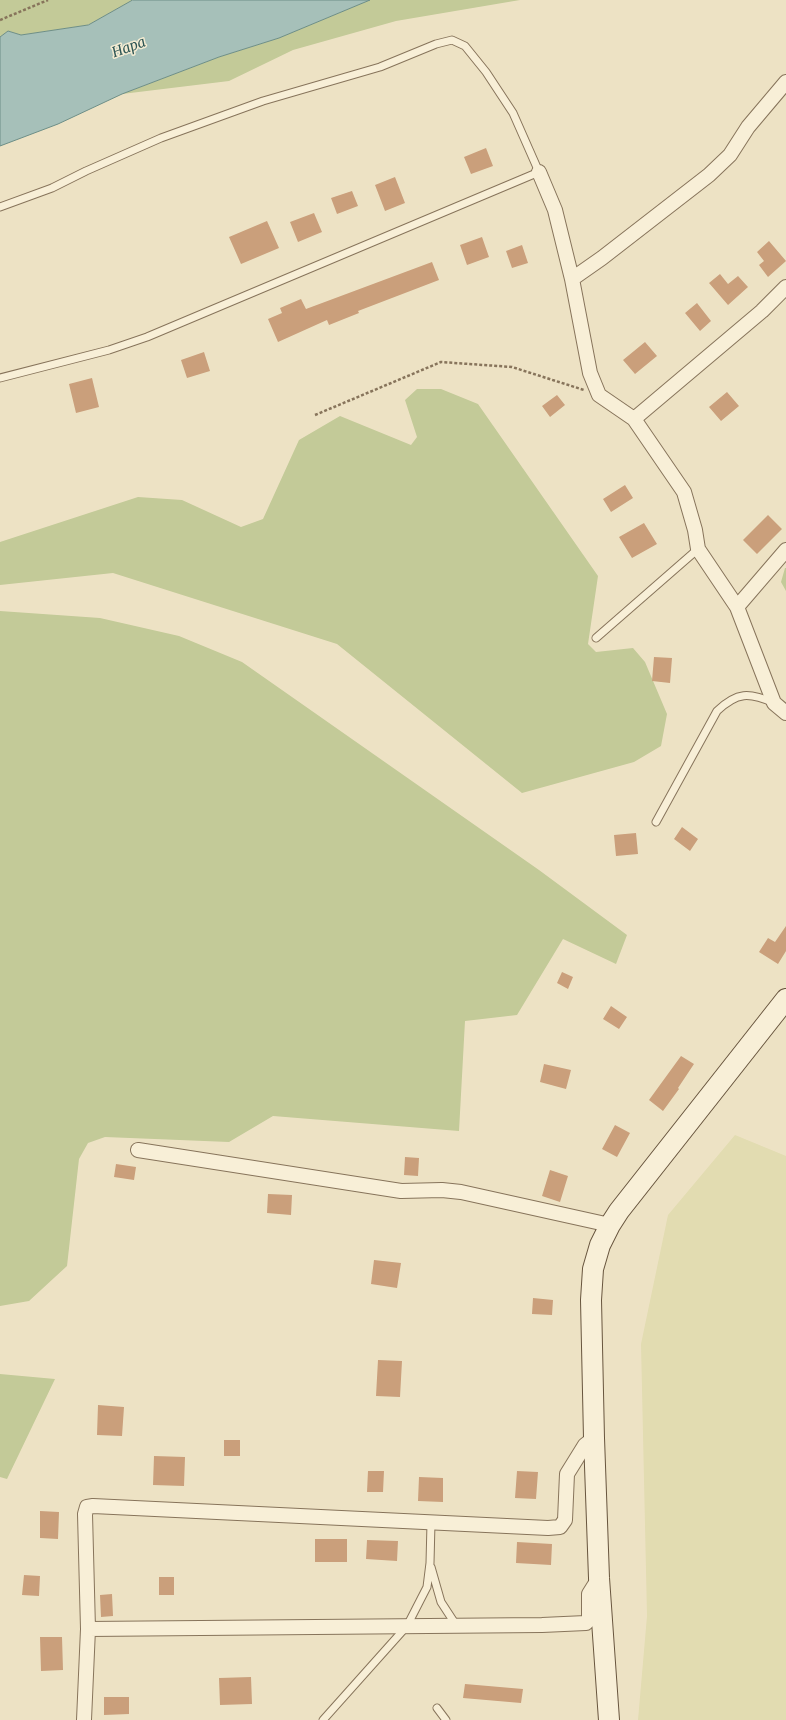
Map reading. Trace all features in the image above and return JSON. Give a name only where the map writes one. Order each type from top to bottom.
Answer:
[{"type":"main road","points":[[609,1720],[599,1578],[594,1438],[591,1300],[593,1269],[600,1245],[610,1225],[786,999]]},
{"type":"street","points":[[572,279],[602,258],[709,175],[730,155],[748,127],[786,82]]},
{"type":"street","points":[[539,172],[554,210],[572,279],[590,373],[599,395],[634,419],[684,492],[695,530],[698,549],[737,607],[774,703],[786,714]]},
{"type":"street","points":[[634,419],[762,311],[786,287]]},
{"type":"street","points":[[737,607],[786,550]]},
{"type":"street","points":[[138,1150],[401,1191],[442,1190],[461,1192],[610,1225]]},
{"type":"street","points":[[84,1720],[88,1629],[85,1514],[87,1507],[93,1506],[548,1528],[560,1527],[565,1520],[566,1474],[585,1445],[594,1438]]},
{"type":"street","points":[[88,1629],[542,1625],[586,1623],[589,1620],[590,1594],[599,1578]]},
{"type":"lane","points":[[0,207],[52,188],[86,171],[161,138],[263,101],[380,67],[436,44],[452,40],[465,46],[486,72],[514,113],[539,172],[147,337],[109,350],[0,378]]},
{"type":"lane","points":[[596,638],[698,549]]},
{"type":"lane","points":[[656,822],[717,711],[728,700],[743,695],[759,696],[774,703]]},
{"type":"lane","points":[[323,1720],[407,1626],[427,1587],[430,1563],[431,1522]]},
{"type":"lane","points":[[430,1563],[441,1602],[456,1625]]},
{"type":"lane","points":[[437,1708],[446,1720]]},
{"type":"path","points":[[0,20],[48,0]]},
{"type":"path","points":[[315,415],[441,362],[512,367],[599,395]]},
{"type":"shaded area","points":[[735,1135],[786,1156],[786,1720],[638,1720],[647,1616],[641,1344],[668,1215]]},
{"type":"green space","points":[[0,0],[133,0],[88,25],[21,35],[8,31],[0,37]]},
{"type":"green space","points":[[370,0],[520,0],[396,21],[293,50],[229,81],[122,94],[219,57],[279,38]]},
{"type":"green space","points":[[417,389],[441,389],[478,404],[598,576],[588,644],[596,652],[633,648],[645,662],[667,714],[661,746],[634,762],[522,793],[337,644],[113,573],[0,585],[0,542],[138,497],[182,500],[241,527],[263,519],[299,440],[340,416],[411,445],[417,437],[405,400]]},
{"type":"green space","points":[[786,568],[786,591],[781,582]]},
{"type":"green space","points":[[0,611],[100,618],[179,636],[242,662],[539,870],[627,935],[616,964],[563,939],[517,1015],[465,1021],[459,1131],[273,1116],[229,1142],[105,1137],[88,1143],[79,1159],[67,1266],[29,1301],[0,1306]]},
{"type":"green space","points":[[0,1374],[55,1379],[7,1479],[0,1477]]},
{"type":"water","name":"Нара","points":[[133,0],[370,0],[279,38],[219,57],[122,94],[58,124],[0,146],[0,37],[8,31],[21,35],[88,25]]},
{"type":"building","points":[[486,148],[493,166],[471,174],[464,157]]},
{"type":"building","points":[[395,177],[405,203],[385,211],[375,185]]},
{"type":"building","points":[[352,191],[358,206],[337,214],[331,198]]},
{"type":"building","points":[[314,213],[322,232],[298,242],[290,222]]},
{"type":"building","points":[[267,221],[279,248],[241,264],[229,237]]},
{"type":"building","points":[[482,237],[489,257],[467,265],[460,245]]},
{"type":"building","points":[[769,241],[786,261],[768,277],[759,265],[764,261],[757,252]]},
{"type":"building","points":[[522,245],[528,263],[512,268],[506,251]]},
{"type":"building","points":[[432,262],[439,280],[358,311],[359,313],[329,325],[327,320],[278,342],[268,319],[282,313],[280,308],[301,299],[306,309]]},
{"type":"building","points":[[720,274],[728,284],[738,276],[748,287],[728,305],[709,283]]},
{"type":"building","points":[[697,303],[711,321],[700,331],[685,313]]},
{"type":"building","points":[[645,342],[657,356],[635,374],[623,360]]},
{"type":"building","points":[[204,352],[210,371],[187,378],[181,360]]},
{"type":"building","points":[[92,378],[99,407],[76,413],[69,384]]},
{"type":"building","points":[[727,392],[739,406],[721,421],[709,407]]},
{"type":"building","points":[[557,395],[565,405],[550,417],[542,406]]},
{"type":"building","points":[[625,485],[633,498],[611,512],[603,499]]},
{"type":"building","points":[[768,515],[782,529],[757,554],[743,540]]},
{"type":"building","points":[[644,523],[657,544],[632,558],[619,537]]},
{"type":"building","points":[[654,657],[672,658],[670,683],[652,681]]},
{"type":"building","points":[[682,827],[698,839],[690,851],[674,839]]},
{"type":"building","points":[[636,833],[638,854],[616,856],[614,835]]},
{"type":"building","points":[[786,926],[786,951],[778,964],[759,952],[768,938],[775,942]]},
{"type":"building","points":[[562,972],[573,977],[568,989],[557,983]]},
{"type":"building","points":[[611,1006],[627,1017],[619,1029],[603,1019]]},
{"type":"building","points":[[681,1056],[694,1064],[678,1088],[679,1089],[663,1111],[649,1100]]},
{"type":"building","points":[[544,1064],[571,1070],[566,1089],[540,1082]]},
{"type":"building","points":[[615,1125],[630,1133],[617,1157],[602,1149]]},
{"type":"building","points":[[405,1157],[419,1158],[418,1176],[404,1175]]},
{"type":"building","points":[[116,1164],[136,1167],[134,1180],[114,1177]]},
{"type":"building","points":[[550,1170],[568,1176],[560,1202],[542,1196]]},
{"type":"building","points":[[268,1194],[292,1195],[291,1215],[267,1213]]},
{"type":"building","points":[[374,1260],[401,1263],[397,1288],[371,1284]]},
{"type":"building","points":[[533,1298],[553,1300],[552,1315],[532,1314]]},
{"type":"building","points":[[378,1360],[402,1361],[400,1397],[376,1396]]},
{"type":"building","points":[[98,1405],[124,1407],[122,1436],[97,1435]]},
{"type":"building","points":[[224,1440],[240,1440],[240,1456],[224,1456]]},
{"type":"building","points":[[154,1456],[185,1457],[184,1486],[153,1485]]},
{"type":"building","points":[[368,1471],[384,1471],[383,1492],[367,1492]]},
{"type":"building","points":[[517,1471],[538,1472],[536,1499],[515,1498]]},
{"type":"building","points":[[419,1477],[443,1478],[443,1502],[418,1501]]},
{"type":"building","points":[[40,1511],[59,1512],[58,1539],[40,1538]]},
{"type":"building","points":[[315,1539],[347,1539],[347,1562],[315,1562]]},
{"type":"building","points":[[367,1540],[398,1541],[397,1561],[366,1559]]},
{"type":"building","points":[[517,1542],[552,1544],[551,1565],[516,1563]]},
{"type":"building","points":[[24,1575],[40,1576],[39,1596],[22,1595]]},
{"type":"building","points":[[159,1577],[174,1577],[174,1595],[159,1595]]},
{"type":"building","points":[[112,1594],[113,1616],[101,1617],[100,1595]]},
{"type":"building","points":[[40,1637],[62,1637],[63,1670],[41,1671]]},
{"type":"building","points":[[251,1677],[252,1704],[220,1705],[219,1678]]},
{"type":"building","points":[[465,1684],[523,1689],[521,1703],[463,1698]]},
{"type":"building","points":[[104,1697],[129,1697],[129,1714],[104,1715]]}]
